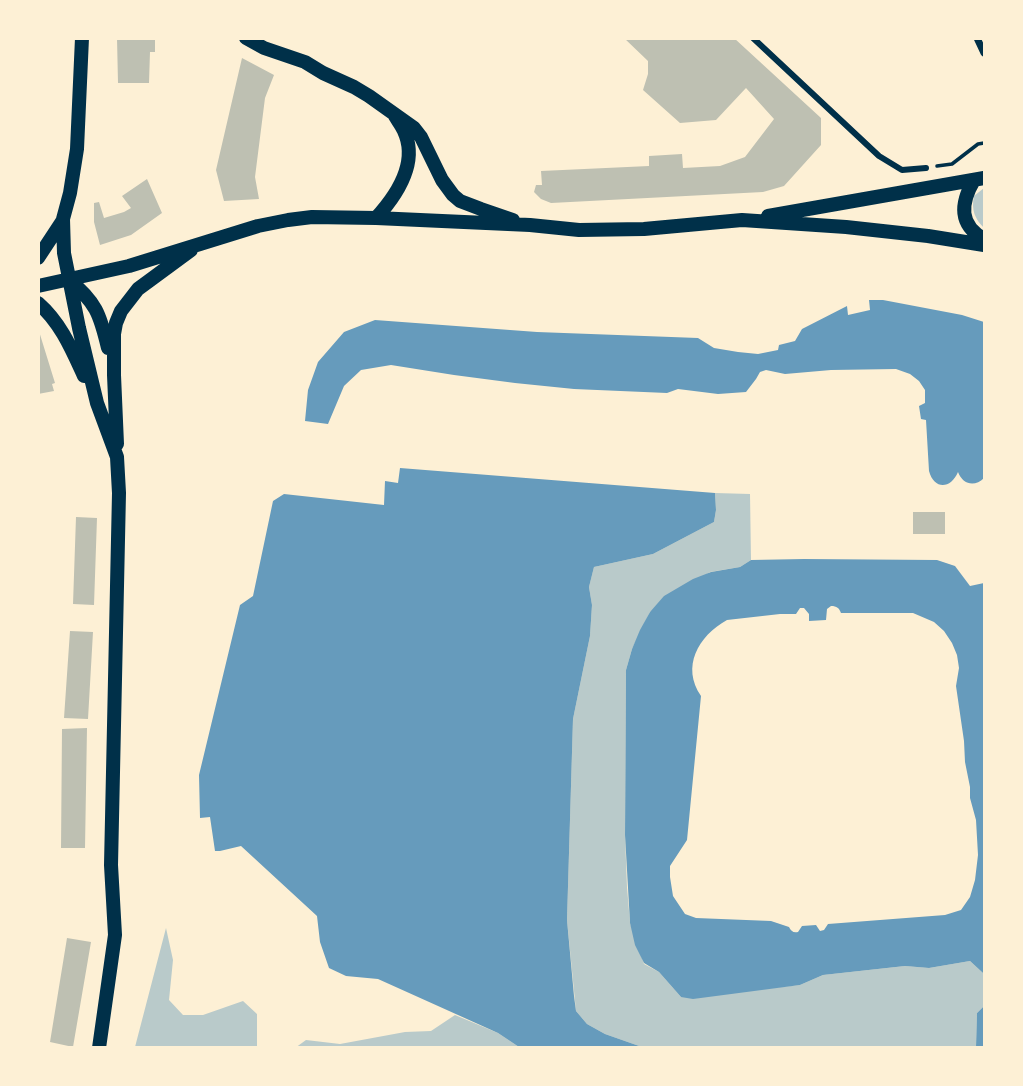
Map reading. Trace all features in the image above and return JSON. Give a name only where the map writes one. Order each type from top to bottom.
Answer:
[{"type":"main road","points":[[82,38],[77,149],[63,219],[64,253],[97,403]]},
{"type":"main road","points":[[246,38],[264,48],[304,62],[354,87],[414,128],[442,180],[460,201],[530,225]]},
{"type":"main road","points":[[376,218],[402,185],[408,159],[405,132],[393,113]]},
{"type":"main road","points":[[38,286],[129,265],[258,226],[312,217],[530,225],[579,230],[645,229],[742,220],[979,179]]},
{"type":"main road","points":[[979,179],[966,197],[966,222],[974,233],[985,239]]},
{"type":"main road","points":[[38,258],[63,219]]},
{"type":"main road","points":[[742,220],[837,226],[985,244]]},
{"type":"main road","points":[[99,1048],[115,936],[111,865],[119,545],[114,334],[127,300],[200,243]]},
{"type":"main road","points":[[68,279],[95,307],[101,320],[114,375]]},
{"type":"main road","points":[[38,303],[62,331],[97,403],[117,457]]},
{"type":"street","points":[[753,38],[879,156],[902,170],[926,168]]},
{"type":"street","points":[[977,38],[985,53]]},
{"type":"shaded area","points":[[984,188],[984,228],[976,218],[973,206],[974,196]]},
{"type":"shaded area","points":[[715,493],[750,494],[751,560],[740,567],[710,572],[650,612],[632,649],[626,670],[627,887],[630,923],[644,964],[659,972],[681,997],[800,985],[823,975],[905,966],[929,968],[970,961],[983,973],[984,1006],[977,1013],[976,1047],[642,1047],[605,1034],[587,1024],[576,1011],[567,920],[573,719],[590,636],[592,605],[589,587],[594,567],[653,554],[714,522]]},
{"type":"shaded area","points":[[166,928],[173,960],[169,1000],[183,1015],[203,1015],[243,1001],[257,1014],[257,1047],[135,1047]]},
{"type":"shaded area","points":[[455,1015],[498,1033],[519,1047],[295,1048],[306,1040],[340,1044],[405,1032],[431,1031]]},
{"type":"water","points":[[869,300],[883,300],[962,315],[984,322],[984,478],[981,481],[966,482],[958,472],[951,482],[943,485],[931,477],[926,420],[921,419],[919,406],[925,403],[925,390],[910,374],[896,369],[785,374],[766,370],[760,372],[746,392],[718,394],[678,389],[667,393],[574,389],[391,365],[361,370],[344,386],[328,424],[305,421],[308,390],[318,362],[344,332],[375,320],[537,332],[698,338],[714,348],[758,354],[778,350],[779,345],[795,341],[802,329],[847,306],[848,315],[870,310]]},
{"type":"water","points":[[400,468],[715,493],[714,522],[653,554],[594,567],[589,587],[592,605],[590,636],[573,719],[567,920],[574,996],[576,1011],[587,1024],[605,1034],[642,1047],[519,1047],[498,1033],[378,979],[346,976],[329,968],[320,942],[317,916],[241,846],[215,851],[210,817],[200,818],[199,775],[240,605],[253,596],[273,501],[284,494],[384,505],[385,481],[398,483]]},
{"type":"water","points":[[751,560],[937,560],[955,566],[970,586],[984,583],[984,995],[983,973],[970,961],[929,968],[905,966],[823,975],[800,985],[693,999],[681,997],[659,972],[644,963],[635,945],[630,923],[625,835],[626,670],[640,630],[650,612],[664,596],[693,579],[711,572],[740,567]],"holes":[[[831,606],[838,608],[841,613],[913,613],[934,622],[952,643],[959,668],[956,686],[970,798],[976,820],[978,855],[970,897],[961,910],[945,915],[828,924],[820,931],[816,925],[802,926],[795,932],[771,921],[696,918],[685,914],[673,896],[670,866],[687,840],[701,696],[693,674],[696,653],[708,635],[727,620],[796,614],[800,608],[804,608],[809,614],[809,621],[826,620],[827,609]]]},
{"type":"water","points":[[984,1006],[984,1047],[976,1047],[977,1013]]},
{"type":"building","points":[[117,38],[155,38],[155,52],[150,52],[149,83],[118,83]]},
{"type":"building","points":[[624,38],[734,38],[821,118],[821,145],[784,186],[763,192],[551,203],[541,199],[534,192],[536,185],[542,185],[541,171],[649,166],[649,156],[682,154],[683,168],[720,166],[745,157],[774,119],[746,88],[716,120],[680,123],[643,90],[648,74],[648,61]]},
{"type":"building","points":[[242,58],[274,75],[265,98],[255,177],[259,199],[224,201],[216,170]]},
{"type":"building","points":[[147,179],[162,213],[131,235],[100,245],[94,222],[94,203],[99,202],[104,218],[124,212],[131,208],[122,196]]},
{"type":"building","points":[[38,328],[55,383],[52,384],[54,391],[38,394]]},
{"type":"building","points":[[913,512],[945,512],[945,534],[913,534]]},
{"type":"building","points":[[76,517],[97,518],[94,605],[73,604]]},
{"type":"building","points":[[70,631],[93,632],[88,719],[64,718]]},
{"type":"building","points":[[87,728],[85,848],[61,848],[62,729]]},
{"type":"building","points":[[67,938],[91,942],[73,1047],[50,1042]]}]
